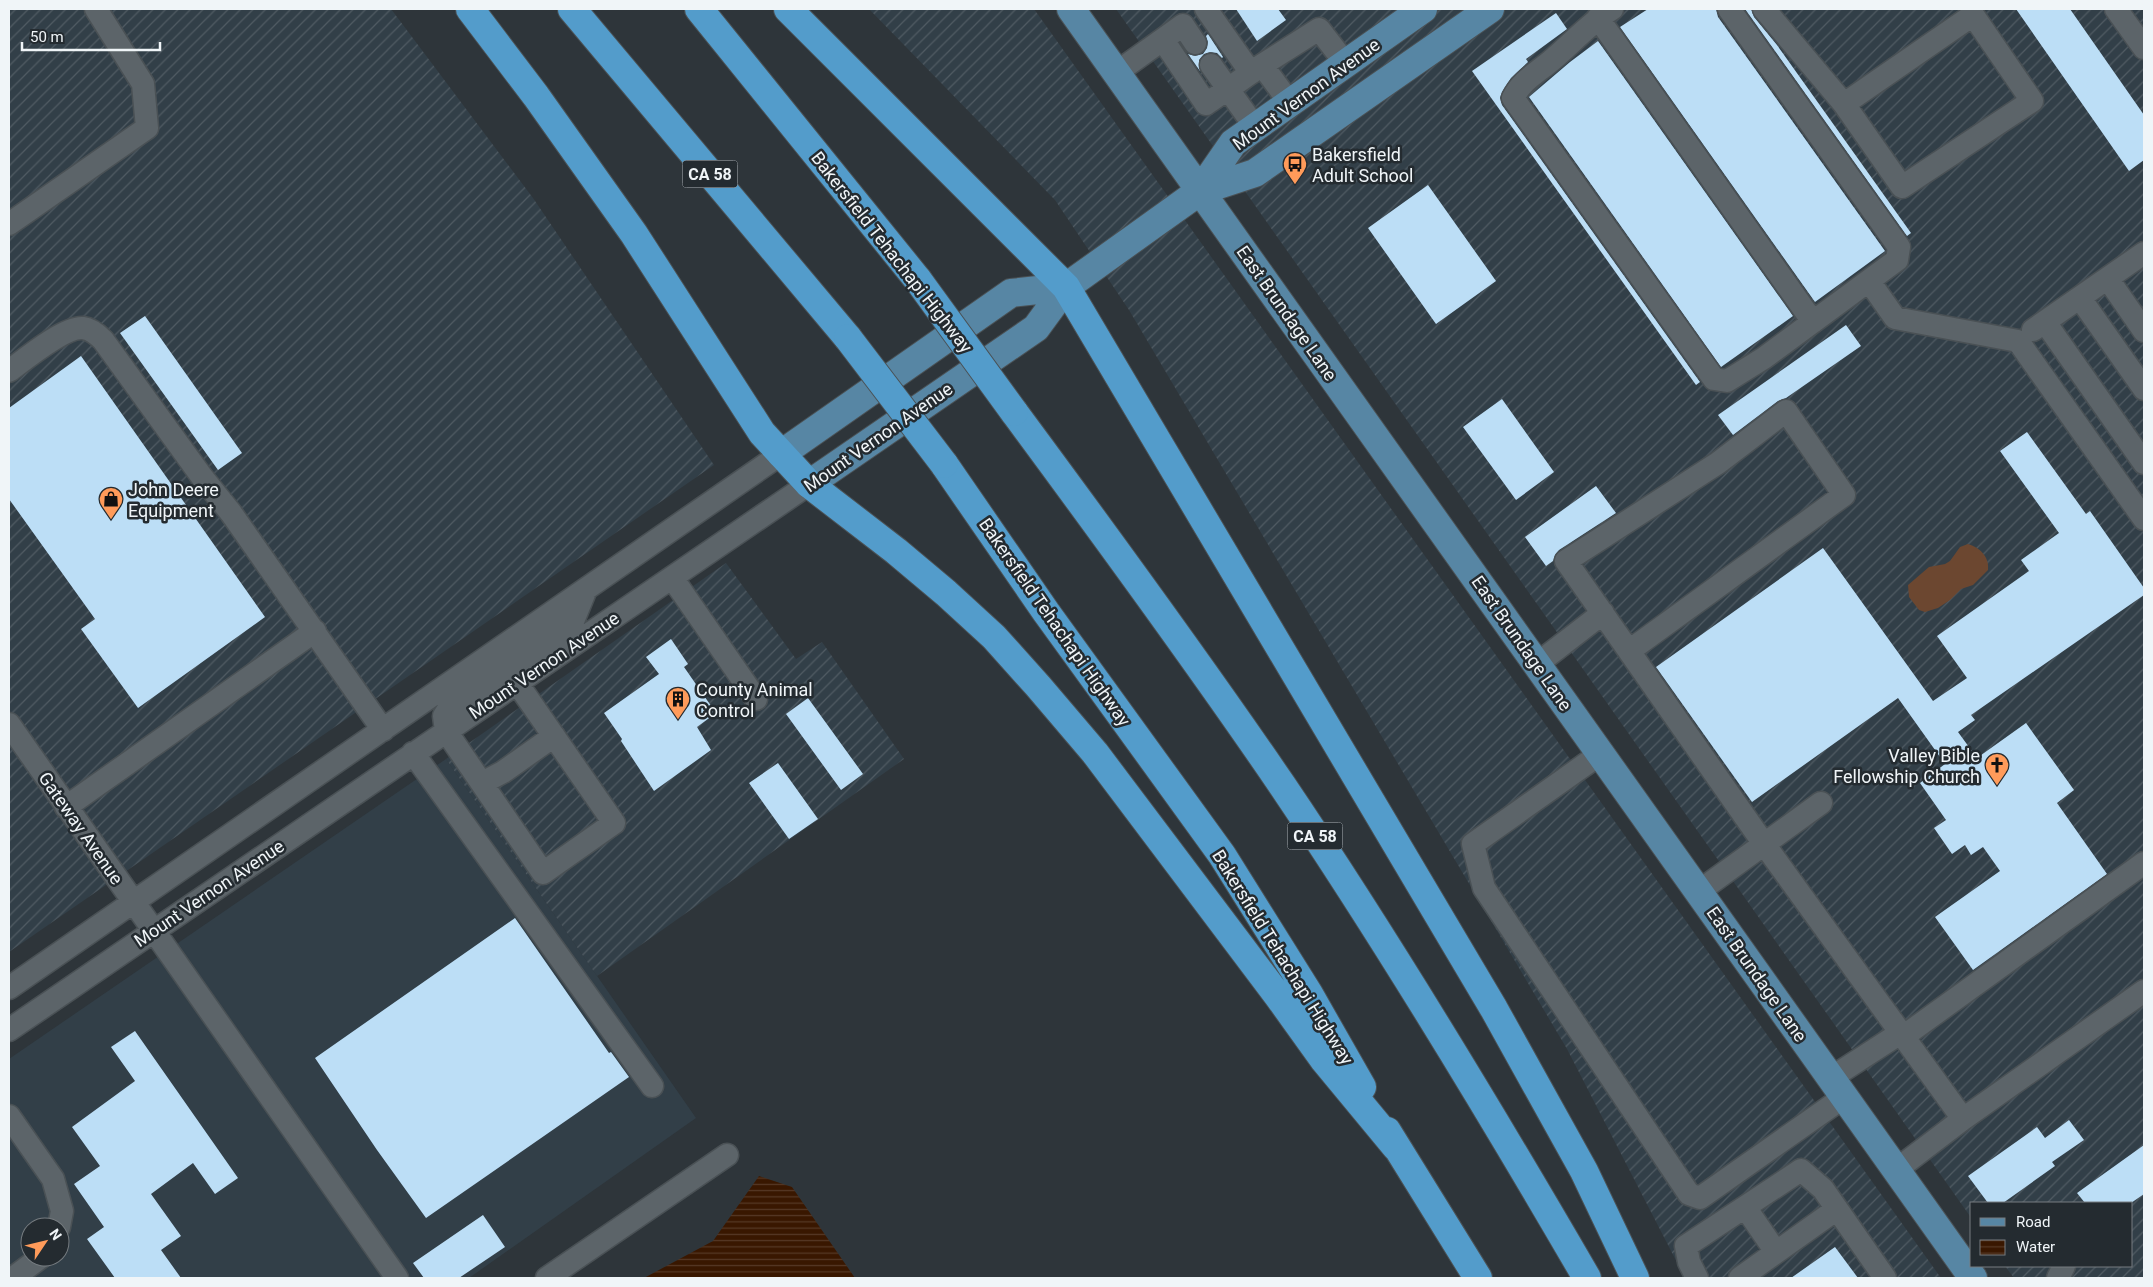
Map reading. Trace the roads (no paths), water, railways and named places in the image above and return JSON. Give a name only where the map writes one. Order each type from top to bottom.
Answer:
[{"type":"highway","points":[[470,9],[547,111],[634,234],[762,433],[809,484],[946,593],[994,638],[1038,686],[1095,753],[1324,1060],[1396,1147]]},
{"type":"highway","name":"Bakersfield Tehachapi Highway","points":[[572,9],[848,338],[944,464],[1046,612],[1222,855],[1309,994],[1396,1147],[1478,1278]]},
{"type":"highway","name":"Bakersfield Tehachapi Highway","points":[[699,9],[918,280],[1112,544],[1282,786],[1396,960],[1587,1278]]},
{"type":"highway","points":[[788,9],[1066,287],[1499,1017],[1584,1171],[1635,1278]]},
{"type":"main road","name":"East Brundage Lane","points":[[1071,9],[1896,1170],[1968,1263]]},
{"type":"main road","name":"Mount Vernon Avenue","points":[[1200,191],[1233,143],[1423,9]]},
{"type":"main road","name":"Mount Vernon Avenue","points":[[809,484],[1036,328],[1066,287],[1200,191],[1255,173],[1490,9]]},
{"type":"main road","name":"Mount Vernon Avenue","points":[[781,454],[1011,293],[1066,287]]},
{"type":"street","points":[[9,224],[147,128],[143,84],[96,9]]},
{"type":"street","points":[[1116,73],[1162,40],[1189,34],[1201,9]]},
{"type":"street","points":[[1206,9],[1256,69],[1290,102]]},
{"type":"street","points":[[1728,9],[1899,247],[1897,260],[1814,322],[1764,358],[1727,382],[1714,378],[1513,98],[1519,86],[1552,60],[1604,12],[1814,322]]},
{"type":"street","points":[[2116,9],[2142,41]]},
{"type":"street","points":[[1775,12],[1844,104],[1902,187],[2032,101],[1974,12],[1844,104]]},
{"type":"street","points":[[1162,40],[1206,104],[1256,69],[1320,29],[1346,64]]},
{"type":"street","points":[[1211,65],[1255,127]]},
{"type":"street","points":[[2018,341],[2108,279],[2141,261]]},
{"type":"street","points":[[2108,279],[2144,331]]},
{"type":"street","points":[[1869,281],[1894,318],[2018,341],[2144,520]]},
{"type":"street","points":[[2080,298],[2144,389]]},
{"type":"street","points":[[2045,322],[2144,462]]},
{"type":"street","points":[[9,371],[61,334],[82,328],[96,334],[103,340],[202,477],[231,513],[383,730]]},
{"type":"street","points":[[1629,651],[1844,495],[1786,411],[1718,463],[1566,562],[1764,844],[1964,1119]]},
{"type":"street","name":"Mount Vernon Avenue","points":[[9,988],[781,454]]},
{"type":"street","name":"Mount Vernon Avenue","points":[[9,1030],[446,730],[673,579],[809,484]]},
{"type":"street","points":[[673,579],[756,698]]},
{"type":"street","points":[[517,683],[614,823],[543,872],[446,730],[444,716],[451,705],[573,621],[586,589]]},
{"type":"street","points":[[1537,664],[1603,614]]},
{"type":"street","points":[[66,807],[315,631]]},
{"type":"street","name":"Gateway Avenue","points":[[9,724],[152,932],[397,1278]]},
{"type":"street","points":[[482,783],[503,772],[554,736]]},
{"type":"street","points":[[413,753],[652,1086]]},
{"type":"street","points":[[1600,754],[1473,844],[1484,888],[1689,1194],[1700,1198],[1903,1034],[2144,863]]},
{"type":"street","points":[[1698,892],[1821,803]]},
{"type":"street","points":[[1896,1170],[1964,1119],[2144,991]]},
{"type":"street","points":[[9,1116],[53,1179],[62,1211],[61,1217]]},
{"type":"street","points":[[547,1278],[727,1155]]},
{"type":"street","points":[[1697,1278],[1689,1262],[1686,1246],[1801,1170],[1823,1189],[1885,1278]]},
{"type":"street","points":[[1745,1207],[1776,1252]]},
{"type":"street","points":[[1740,1278],[1837,1208]]},
{"type":"street","points":[[13,1278],[28,1267]]},
{"type":"water","points":[[759,1176],[792,1187],[855,1278],[644,1278],[713,1241]]},
{"type":"place","name":"Bakersfield Adult School","points":[[1295,185]]},
{"type":"place","name":"John Deere Equipment","points":[[111,520]]},
{"type":"place","name":"County Animal Control","points":[[678,720]]},
{"type":"place","name":"Valley Bible Fellowship Church","points":[[1997,786]]}]
